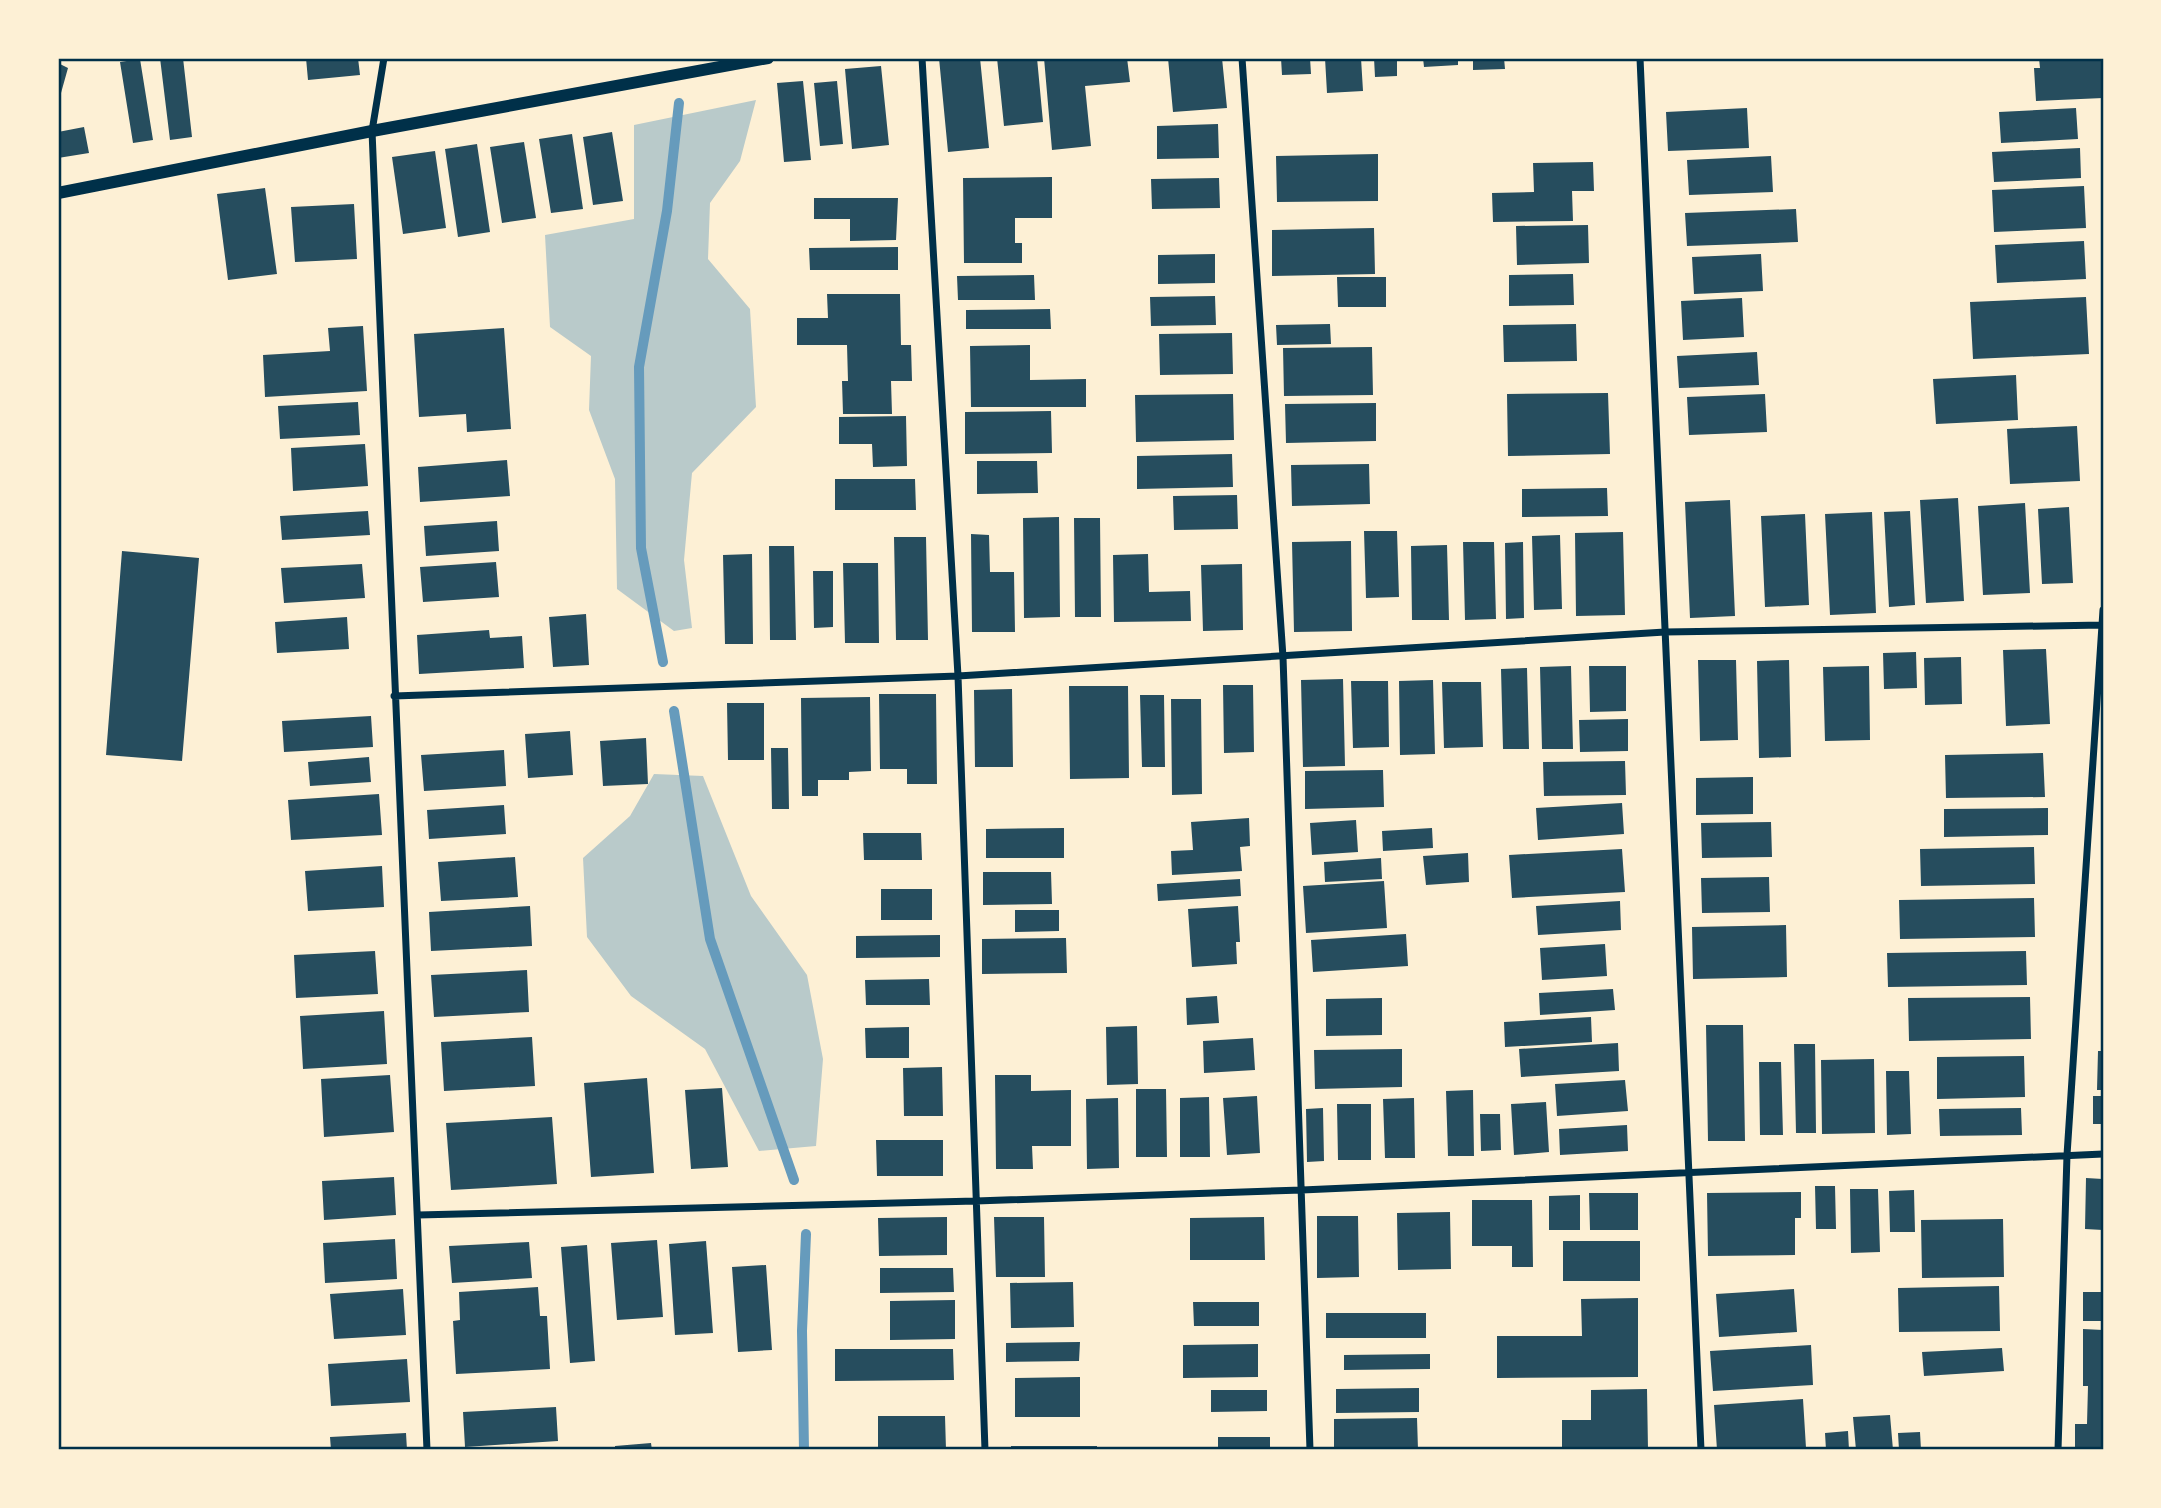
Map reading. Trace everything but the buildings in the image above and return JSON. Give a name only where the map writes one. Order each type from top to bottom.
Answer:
[{"type":"street","points":[[384,58],[372,131],[427,1450]]},
{"type":"street","points":[[58,193],[372,131],[768,58]]},
{"type":"street","points":[[922,58],[958,676],[985,1450]]},
{"type":"street","points":[[1242,58],[1283,657],[1310,1450]]},
{"type":"street","points":[[1640,58],[1701,1450]]},
{"type":"street","points":[[2057,1450],[2067,1155],[2103,610]]},
{"type":"street","points":[[394,696],[958,676],[1665,632],[2102,625]]},
{"type":"street","points":[[418,1215],[1302,1190],[2103,1154]]},
{"type":"shaded area","points":[[756,100],[740,161],[710,203],[708,259],[750,309],[756,407],[692,473],[684,560],[692,628],[674,631],[617,589],[615,479],[589,410],[591,356],[550,327],[545,235],[634,219],[634,125]]},
{"type":"shaded area","points":[[654,774],[703,776],[751,896],[807,975],[823,1059],[816,1146],[759,1151],[705,1049],[631,996],[587,937],[583,858],[630,816]]},
{"type":"waterway","points":[[663,662],[641,548],[639,367],[667,211],[679,103]]},
{"type":"waterway","points":[[674,711],[710,939],[794,1180]]},
{"type":"waterway","points":[[804,1450],[802,1331],[806,1234]]}]
